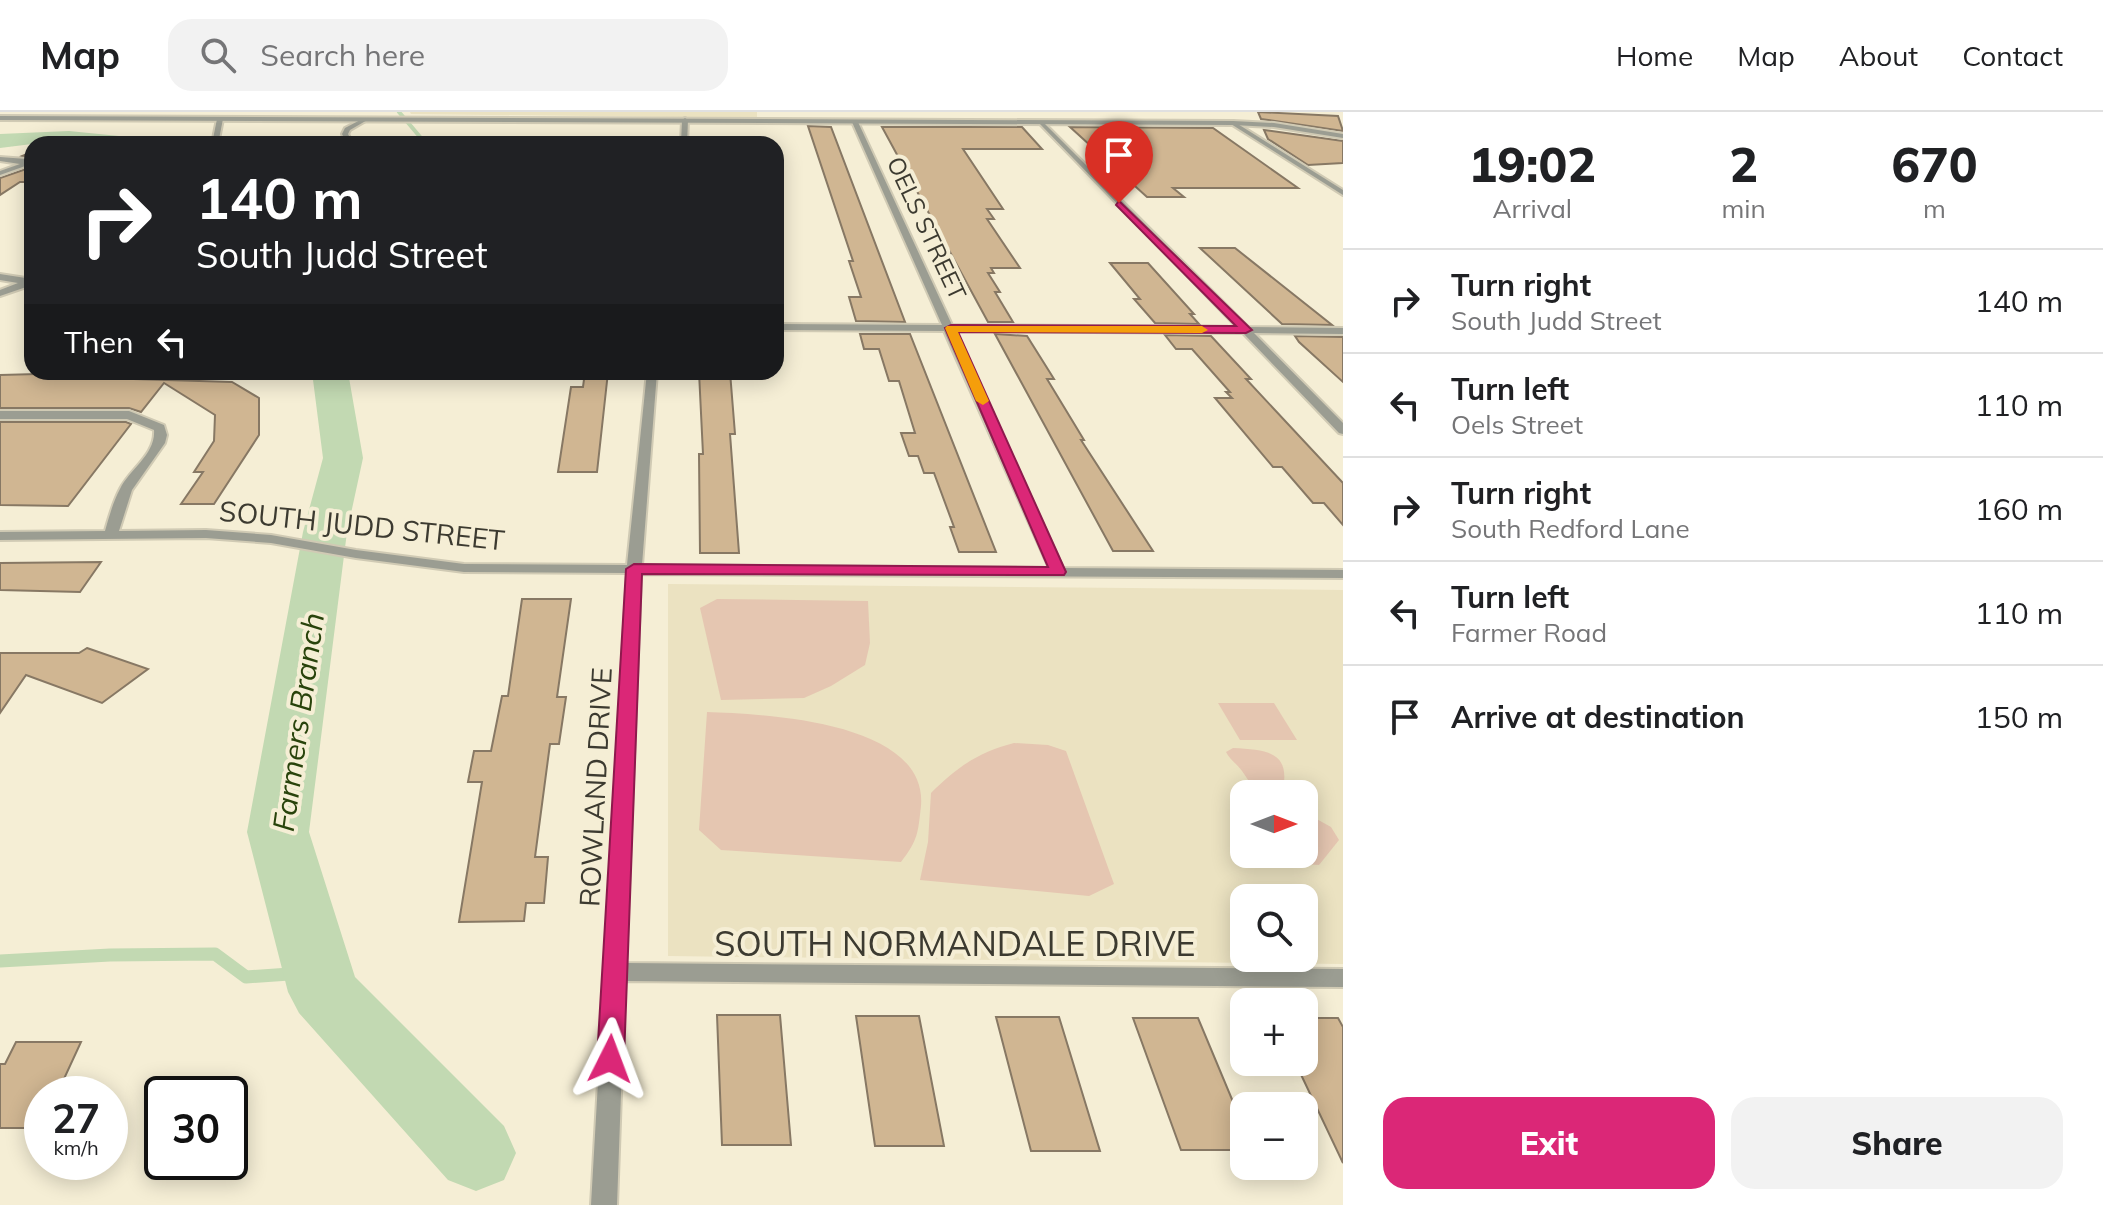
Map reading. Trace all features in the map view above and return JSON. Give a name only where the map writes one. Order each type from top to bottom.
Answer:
[{"type":"street","points":[[0,118],[1233,123],[1274,125],[1343,136]]},
{"type":"street","points":[[217,136],[220,119]]},
{"type":"street","points":[[346,136],[347,129],[366,119]]},
{"type":"street","points":[[684,136],[685,120]]},
{"type":"street","name":"OELS STREET","points":[[855,122],[951,328],[1058,572]]},
{"type":"street","points":[[1042,123],[1343,430]]},
{"type":"street","points":[[1233,123],[1343,193]]},
{"type":"street","points":[[0,159],[23,161],[24,165],[0,173]]},
{"type":"street","points":[[0,277],[24,281]]},
{"type":"street","points":[[0,293],[24,284]]},
{"type":"street","points":[[784,327],[1343,331]]},
{"type":"street","name":"ROWLAND DRIVE","points":[[604,1205],[634,569],[651,380]]},
{"type":"street","points":[[0,415],[129,415],[160,428],[160,444],[130,480],[111,534]]},
{"type":"street","name":"SOUTH JUDD STREET","points":[[0,536],[206,534],[464,568],[1343,574]]},
{"type":"street","name":"SOUTH NORMANDALE DRIVE","points":[[614,972],[1343,978]]},
{"type":"shaded area","points":[[757,112],[757,118],[411,114]]},
{"type":"shaded area","points":[[668,584],[1343,590],[1343,964],[1318,964],[1318,884],[1230,884],[1230,963],[668,956]]},
{"type":"shaded area","points":[[717,599],[868,601],[870,643],[865,665],[804,698],[721,700],[700,608]]},
{"type":"shaded area","points":[[1218,703],[1274,703],[1297,740],[1240,740]]},
{"type":"shaded area","points":[[707,712],[802,720],[838,728],[872,739],[899,756],[916,778],[921,806],[916,836],[901,862],[721,850],[699,830]]},
{"type":"shaded area","points":[[1014,743],[1048,745],[1066,751],[1114,884],[1089,896],[920,880],[928,842],[931,793],[969,762]]},
{"type":"shaded area","points":[[1233,748],[1267,752],[1280,762],[1284,780],[1248,780],[1226,752]]},
{"type":"shaded area","points":[[1318,820],[1331,827],[1339,840],[1319,865]]},
{"type":"building","points":[[1258,112],[1338,116],[1343,131],[1261,119]]},
{"type":"building","points":[[808,126],[831,127],[905,322],[856,321],[849,297],[861,297],[849,261],[853,261]]},
{"type":"building","points":[[882,127],[1022,127],[1042,149],[963,149],[1003,209],[987,209],[994,219],[987,219],[1020,268],[991,268],[994,273],[988,273],[1013,322],[988,322]]},
{"type":"building","points":[[1070,127],[1213,128],[1298,188],[1173,188],[1184,197],[1147,197]]},
{"type":"building","points":[[1264,130],[1343,141],[1343,163],[1308,165],[1268,139]]},
{"type":"building","points":[[24,170],[24,182],[0,195],[0,178]]},
{"type":"building","points":[[1200,248],[1235,248],[1332,325],[1282,324]]},
{"type":"building","points":[[1110,263],[1148,263],[1194,314],[1190,314],[1199,324],[1155,323]]},
{"type":"building","points":[[860,334],[910,334],[996,552],[959,552],[950,527],[954,527],[934,473],[924,473],[918,456],[909,456],[901,433],[915,433],[899,381],[889,381],[879,349],[864,349]]},
{"type":"building","points":[[995,334],[1027,336],[1054,379],[1047,379],[1084,440],[1081,440],[1153,551],[1113,551]]},
{"type":"building","points":[[1165,335],[1211,336],[1251,379],[1246,379],[1343,483],[1343,525],[1324,503],[1313,503],[1282,467],[1273,467],[1215,398],[1232,398],[1226,392],[1230,392],[1192,349],[1176,349]]},
{"type":"building","points":[[1295,336],[1343,337],[1343,382],[1299,342]]},
{"type":"building","points":[[24,374],[24,380],[232,382],[259,398],[259,435],[214,504],[181,504],[203,472],[194,472],[214,441],[215,415],[164,383],[141,412],[129,408],[0,408],[0,375]]},
{"type":"building","points":[[584,380],[607,380],[597,472],[558,472],[571,387],[583,387]]},
{"type":"building","points":[[699,380],[731,380],[735,434],[730,434],[739,553],[700,553],[699,454],[703,454]]},
{"type":"building","points":[[0,422],[131,424],[68,506],[0,505]]},
{"type":"building","points":[[101,562],[80,592],[0,590],[0,563]]},
{"type":"building","points":[[522,599],[571,599],[557,697],[566,697],[559,744],[550,744],[535,857],[548,857],[544,903],[526,903],[524,921],[459,922],[482,782],[468,782],[474,751],[491,751],[502,696],[508,696]]},
{"type":"building","points":[[87,648],[148,669],[102,703],[26,675],[0,713],[0,653],[79,653]]},
{"type":"building","points":[[717,1015],[780,1015],[791,1145],[722,1145]]},
{"type":"building","points":[[856,1016],[919,1016],[944,1146],[875,1146]]},
{"type":"building","points":[[996,1017],[1059,1017],[1100,1151],[1031,1151]]},
{"type":"building","points":[[1133,1018],[1198,1018],[1230,1095],[1230,1150],[1181,1150]]},
{"type":"building","points":[[1318,1018],[1338,1018],[1343,1027],[1343,1163],[1318,1110],[1318,1092],[1309,1092],[1302,1076],[1318,1076]]},
{"type":"building","points":[[16,1042],[81,1042],[65,1076],[24,1076],[24,1128],[0,1128],[0,1064],[5,1064]]},
{"type":"waterway","points":[[399,112],[419,136]]},
{"type":"waterway","name":"Farmers Branch","points":[[0,141],[24,140]]},
{"type":"waterway","name":"Farmers Branch","points":[[331,380],[343,458],[325,532],[278,832],[324,992],[476,1153]]},
{"type":"waterway","points":[[0,961],[110,955],[215,954],[246,977],[318,972]]},
{"type":"slow traffic","points":[[983,401],[951,328],[1202,330]]},
{"type":"route","points":[[610,1059],[634,569],[1058,572],[951,328],[1246,330],[1119,203]]}]
